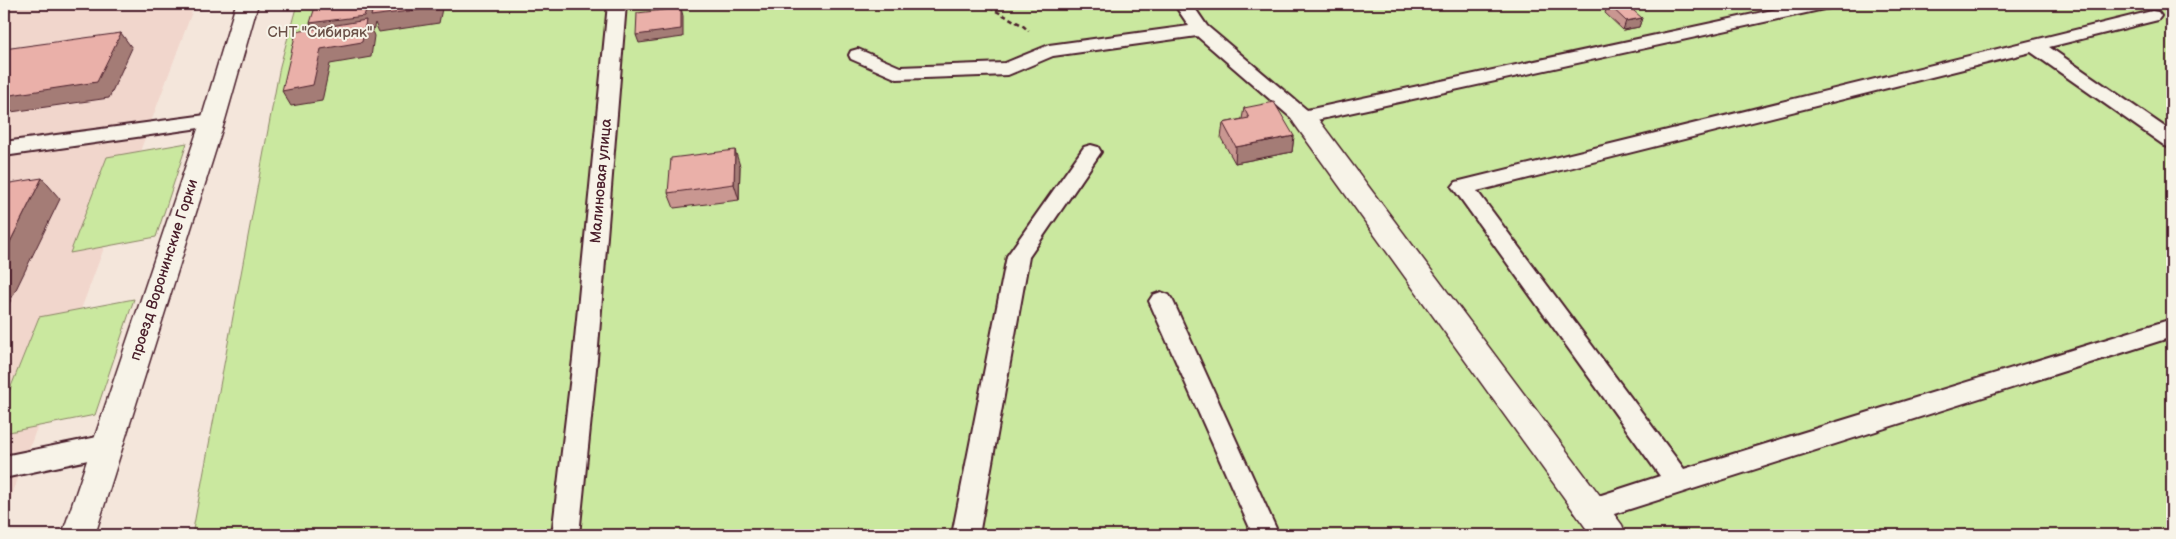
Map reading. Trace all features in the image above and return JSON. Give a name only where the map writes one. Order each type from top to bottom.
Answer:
[{"type":"street","name":"проезд Воронинские Горки","points":[[78,535],[213,120],[247,4]]},
{"type":"street","points":[[1303,117],[1610,535]]},
{"type":"lane","name":"Малиновая улица","points":[[565,535],[585,359],[616,4]]},
{"type":"lane","points":[[1183,4],[1201,30],[1303,117],[1824,4]]},
{"type":"lane","points":[[1680,482],[1462,187],[2152,16]]},
{"type":"lane","points":[[858,55],[897,73],[1008,69],[1049,51],[1201,30]]},
{"type":"lane","points":[[2034,45],[2172,140]]},
{"type":"lane","points":[[4,149],[213,120]]},
{"type":"lane","points":[[965,535],[1018,256],[1092,152]]},
{"type":"lane","points":[[1161,300],[1266,535]]},
{"type":"lane","points":[[1592,509],[2172,328]]},
{"type":"lane","points":[[4,467],[107,446]]},
{"type":"path","points":[[983,4],[1022,25],[1049,51]]},
{"type":"shaded area","points":[[4,4],[195,4],[4,516]]},
{"type":"green space","name":"СНТ \"Сибиряк\"","points":[[297,4],[2172,4],[2172,535],[192,535],[280,66]]},
{"type":"green space","points":[[187,143],[156,237],[70,253],[107,157]]},
{"type":"green space","points":[[134,299],[95,415],[4,433],[4,404],[39,317]]},
{"type":"building","points":[[316,4],[368,4],[364,16],[310,23]]},
{"type":"building","points":[[374,4],[433,4],[432,8],[371,16]]},
{"type":"building","points":[[1608,4],[1626,4],[1642,18],[1626,21]]},
{"type":"building","points":[[681,8],[681,29],[636,35],[637,13]]},
{"type":"building","points":[[366,20],[362,42],[321,49],[313,85],[282,91],[296,32]]},
{"type":"building","points":[[121,33],[97,82],[4,96],[4,49]]},
{"type":"building","points":[[1274,102],[1294,136],[1236,147],[1223,123],[1249,118],[1244,108]]},
{"type":"building","points":[[735,150],[734,184],[668,193],[671,158]]},
{"type":"building","points":[[42,178],[4,254],[4,184]]}]
